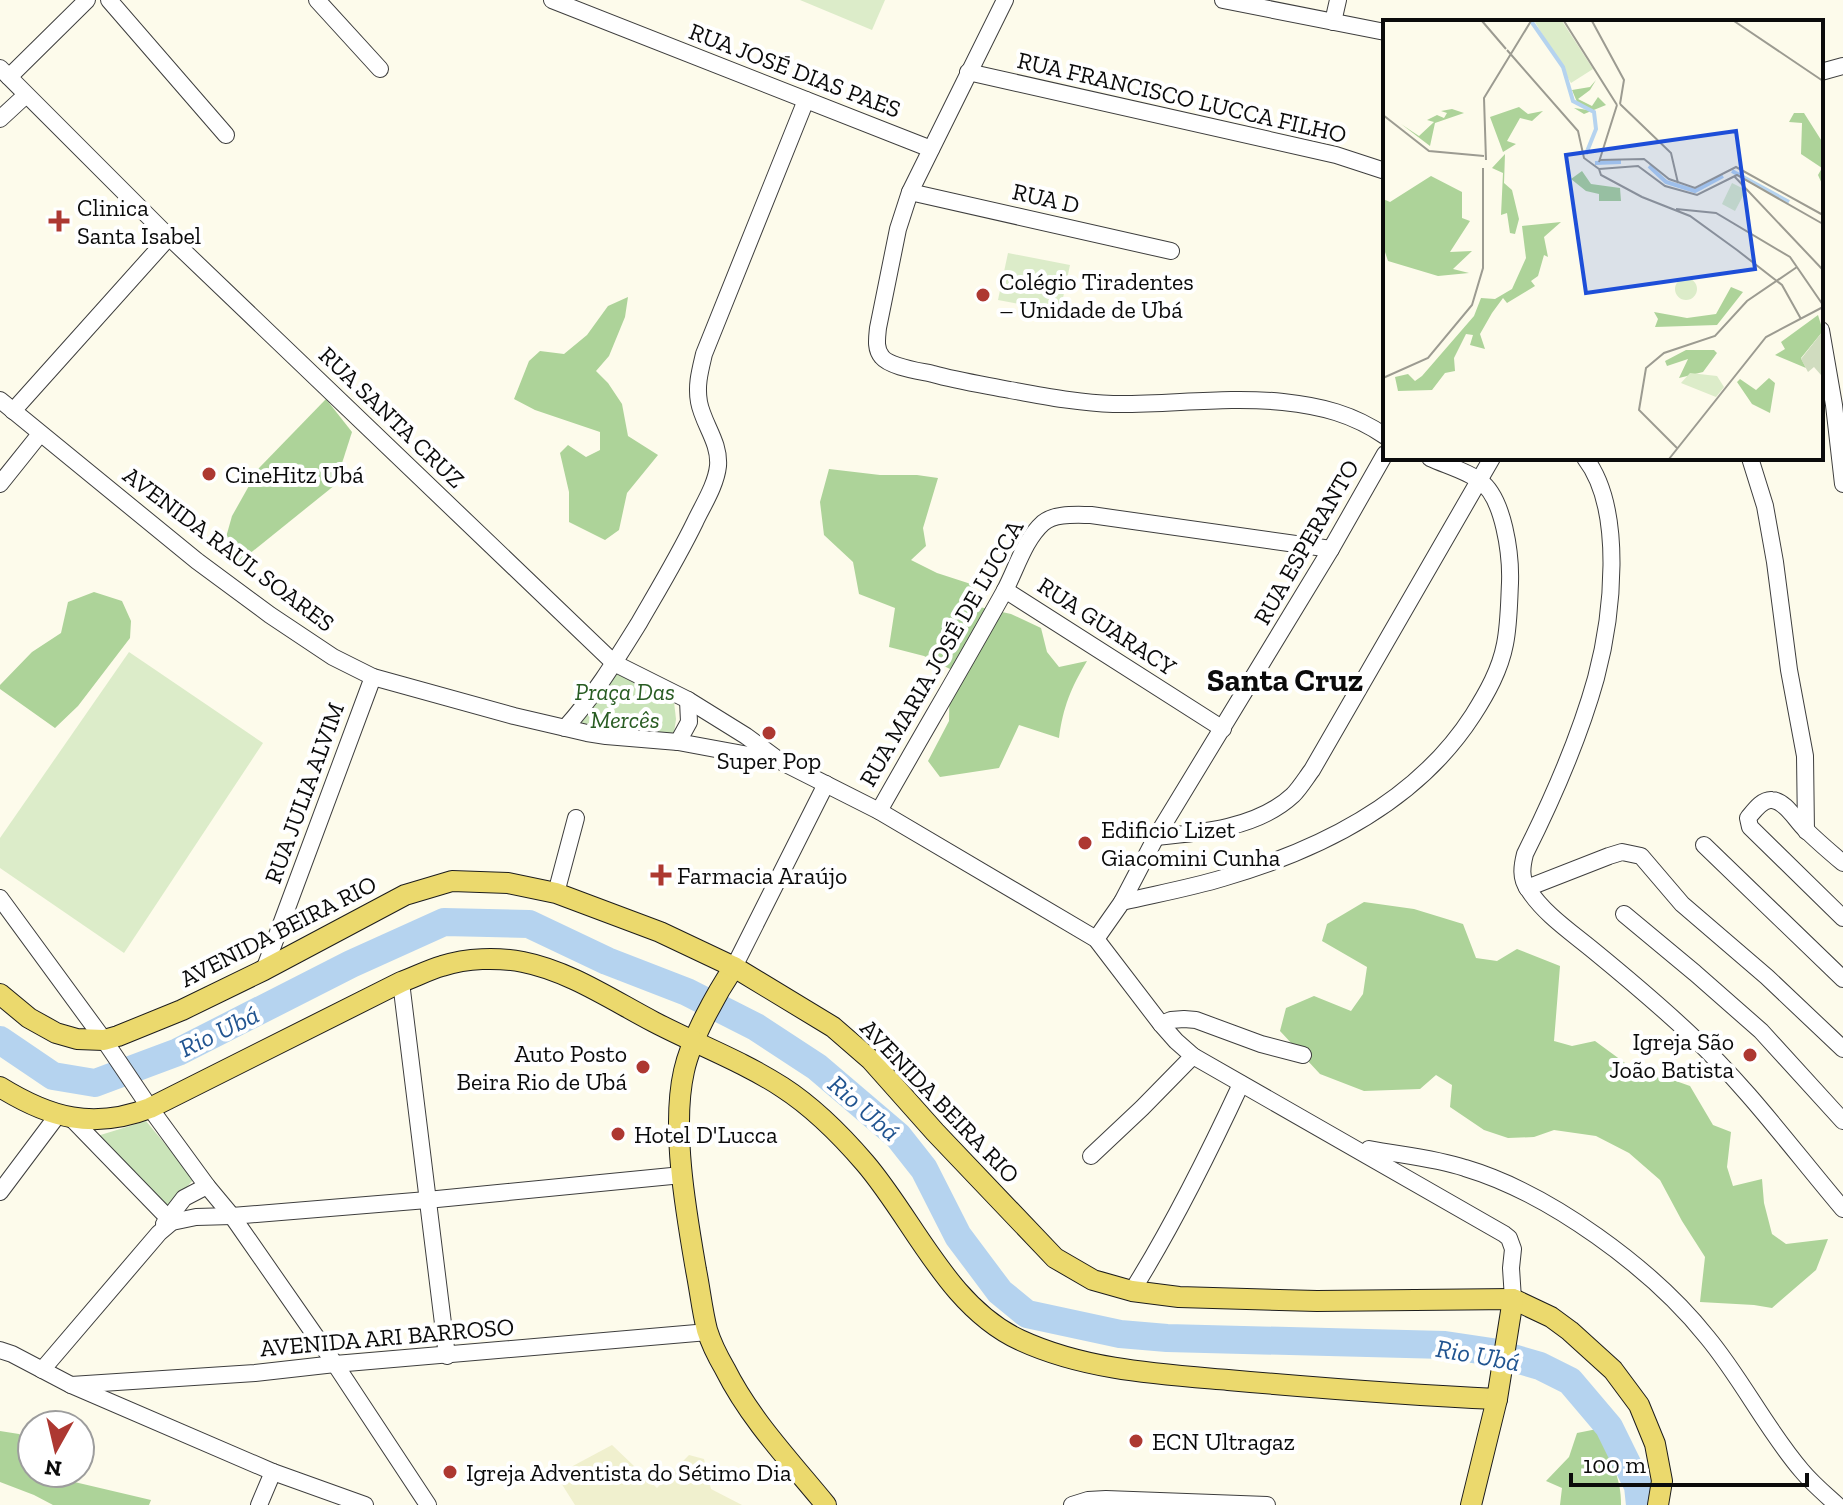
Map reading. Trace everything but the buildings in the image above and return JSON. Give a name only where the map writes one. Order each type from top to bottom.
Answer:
[{"type":"main road","name":"AVENIDA BEIRA RIO","points":[[0,994],[29,1018],[56,1033],[109,1047],[128,1032],[264,970],[405,895],[452,881],[508,883],[556,893],[660,932],[729,974],[833,1027],[871,1060],[1055,1258],[1093,1280],[1132,1291],[1179,1297],[1512,1306]]},
{"type":"main road","points":[[0,1087],[18,1098],[65,1117],[97,1120],[125,1117],[150,1108],[401,982],[442,966],[480,959],[523,962],[565,976],[698,1034],[783,1087],[826,1122],[866,1165],[950,1284],[984,1317],[1018,1340],[1075,1361],[1124,1369],[1338,1390],[1498,1391]]},
{"type":"main road","points":[[729,974],[684,1068],[679,1116],[682,1175],[708,1332],[739,1395],[826,1505]]},
{"type":"main road","points":[[1471,1505],[1498,1391],[1512,1306],[1551,1317],[1570,1331],[1613,1370],[1639,1405],[1655,1444],[1662,1481],[1658,1505]]},
{"type":"street","points":[[5,72],[87,0]]},
{"type":"street","points":[[109,0],[226,135]]},
{"type":"street","points":[[317,0],[380,69]]},
{"type":"street","name":"RUA JOSÉ DIAS PAES","points":[[552,0],[931,149]]},
{"type":"street","points":[[1005,0],[910,192],[898,229],[878,328],[878,350],[883,359],[946,378],[1058,399],[1110,404],[1230,400],[1323,407],[1352,416],[1383,435]]},
{"type":"street","points":[[1223,0],[1383,32]]},
{"type":"street","points":[[1333,22],[1338,0]]},
{"type":"street","points":[[1823,71],[1843,66]]},
{"type":"street","name":"RUA SANTA CRUZ","points":[[5,72],[169,237],[614,663],[688,700],[780,761]]},
{"type":"street","name":"RUA FRANCISCO LUCCA FILHO","points":[[968,72],[1336,155],[1383,170]]},
{"type":"street","points":[[0,119],[26,95]]},
{"type":"street","points":[[565,728],[614,663],[686,541],[718,469],[712,434],[699,405],[701,368],[718,316],[806,100]]},
{"type":"street","name":"RUA D","points":[[910,192],[1171,251]]},
{"type":"street","points":[[6,406],[169,237]]},
{"type":"street","points":[[1823,342],[1843,484]]},
{"type":"street","name":"AVENIDA RAUL SOARES","points":[[6,406],[197,561],[270,615],[333,657],[373,677],[565,728],[606,736],[678,742],[780,761]]},
{"type":"street","points":[[0,484],[40,434]]},
{"type":"street","name":"RUA ESPERANTO","points":[[1096,939],[1122,902],[1156,837],[1383,458]]},
{"type":"street","points":[[1122,902],[1223,878],[1290,856],[1344,830],[1387,805],[1425,774],[1461,733],[1489,689],[1504,646],[1510,574],[1500,511],[1489,490],[1480,480],[1435,460]]},
{"type":"street","points":[[1156,837],[1216,829],[1244,821],[1271,810],[1294,794],[1319,758],[1491,460]]},
{"type":"street","points":[[1586,460],[1602,488],[1610,519],[1611,575],[1605,627],[1596,676],[1580,729],[1525,854],[1523,879],[1549,914],[1692,1035],[1761,1110],[1843,1209]]},
{"type":"street","points":[[1751,460],[1765,506],[1805,756],[1806,831]]},
{"type":"street","name":"RUA MARIA JOSÉ DE LUCCA","points":[[879,811],[1036,530],[1046,520],[1091,515],[1331,549]]},
{"type":"street","name":"RUA GUARACY","points":[[1005,590],[1223,729]]},
{"type":"street","name":"RUA JULIA ALVIM","points":[[264,970],[373,677]]},
{"type":"street","points":[[678,742],[689,722],[688,700]]},
{"type":"street","points":[[780,761],[879,811],[1096,939],[1161,1024],[1193,1056],[1492,1225],[1509,1238],[1513,1249],[1512,1306]]},
{"type":"street","points":[[729,974],[826,784]]},
{"type":"street","points":[[1843,863],[1783,806],[1772,800],[1763,802],[1747,821],[1843,918]]},
{"type":"street","points":[[556,893],[576,818]]},
{"type":"street","points":[[1704,845],[1843,979]]},
{"type":"street","points":[[1527,888],[1622,852],[1641,856],[1682,904],[1767,977],[1843,1049]]},
{"type":"street","points":[[0,898],[150,1108],[232,1216],[428,1505]]},
{"type":"street","points":[[1624,914],[1761,1031],[1843,1121]]},
{"type":"street","points":[[401,982],[447,1356]]},
{"type":"street","points":[[1161,1024],[1171,1020],[1196,1020],[1261,1044],[1303,1055]]},
{"type":"street","points":[[1091,1156],[1193,1056]]},
{"type":"street","points":[[1132,1291],[1162,1243],[1241,1084]]},
{"type":"street","points":[[0,1192],[65,1117],[166,1224]]},
{"type":"street","points":[[1354,1146],[1464,1167],[1518,1189],[1575,1222],[1624,1257],[1664,1289],[1708,1337],[1803,1473],[1837,1501]]},
{"type":"street","points":[[166,1224],[196,1217],[427,1200],[682,1175]]},
{"type":"street","points":[[42,1370],[166,1224],[184,1198],[207,1186]]},
{"type":"street","name":"AVENIDA ARI BARROSO","points":[[71,1385],[226,1375],[708,1332]]},
{"type":"street","points":[[4,1349],[71,1385],[273,1472],[365,1505]]},
{"type":"street","points":[[259,1505],[273,1472]]},
{"type":"street","points":[[1072,1505],[1106,1499],[1267,1505]]},
{"type":"green space","points":[[800,0],[885,0],[872,30]]},
{"type":"green space","points":[[1008,253],[1070,265],[1060,312],[998,300]]},
{"type":"green space","points":[[628,297],[625,317],[609,356],[596,371],[622,404],[628,436],[658,455],[627,493],[619,530],[605,540],[569,522],[569,492],[560,453],[568,445],[586,457],[600,450],[600,432],[535,410],[514,399],[529,361],[540,351],[564,354],[587,335],[608,306]]},
{"type":"green space","points":[[326,399],[352,432],[335,485],[238,563],[221,555],[232,516],[259,468]]},
{"type":"green space","points":[[829,469],[938,478],[923,528],[926,546],[911,560],[937,573],[974,585],[975,606],[1011,614],[1041,628],[1047,652],[1059,667],[1087,661],[1068,698],[1059,738],[1019,725],[999,768],[940,777],[928,761],[949,721],[950,669],[924,656],[889,647],[895,608],[859,594],[853,562],[824,535],[820,502]]},
{"type":"green space","points":[[94,592],[122,601],[131,621],[130,638],[78,706],[55,728],[0,689],[0,685],[32,652],[61,633],[68,602]]},
{"type":"green space","points":[[129,652],[263,743],[124,953],[0,868],[0,838]]},
{"type":"green space","name":"Praça Das Mercês","points":[[613,668],[674,702],[674,733],[663,739],[577,727]]},
{"type":"green space","points":[[1364,902],[1414,909],[1463,924],[1476,958],[1497,961],[1517,949],[1560,966],[1554,1041],[1572,1046],[1595,1041],[1640,1074],[1690,1086],[1713,1125],[1731,1132],[1727,1167],[1733,1186],[1762,1179],[1772,1234],[1786,1244],[1828,1239],[1816,1270],[1772,1308],[1700,1302],[1705,1257],[1660,1180],[1629,1153],[1596,1136],[1554,1130],[1534,1137],[1508,1138],[1484,1130],[1450,1107],[1452,1085],[1436,1075],[1420,1089],[1364,1091],[1320,1074],[1280,1031],[1286,1008],[1314,996],[1351,1011],[1363,994],[1367,967],[1322,941],[1327,924]]},
{"type":"green space","points":[[146,1121],[194,1179],[167,1209],[94,1137]]},
{"type":"green space","points":[[1597,1429],[1617,1475],[1621,1505],[1560,1505],[1562,1488],[1546,1481],[1569,1457],[1577,1433]]},
{"type":"green space","points":[[0,1431],[16,1434],[16,1488],[0,1482]]},
{"type":"green space","points":[[612,1445],[657,1488],[689,1455],[704,1459],[711,1489],[742,1505],[575,1505],[556,1475]]},
{"type":"green space","points":[[96,1487],[151,1500],[149,1505],[53,1505],[18,1489]]},
{"type":"waterway","name":"Rio Ubá","points":[[0,1040],[53,1076],[95,1083],[178,1052],[351,964],[444,922],[529,924],[607,961],[687,992],[756,1027],[817,1067],[898,1136],[924,1169],[958,1236],[1000,1292],[1027,1314],[1120,1334],[1167,1338],[1445,1345],[1492,1352],[1540,1366],[1570,1381],[1609,1427],[1638,1486],[1640,1505]]},
{"type":"place","name":"Clinica Santa Isabel","points":[[59,221]]},
{"type":"place","name":"Colégio Tiradentes – Unidade de Ubá","points":[[983,295]]},
{"type":"place","name":"CineHitz Ubá","points":[[209,474]]},
{"type":"place","name":"Super Pop","points":[[769,733]]},
{"type":"place","name":"Edificio Lizet Giacomini Cunha","points":[[1085,843]]},
{"type":"place","name":"Farmacia Araújo","points":[[661,875]]},
{"type":"place","name":"Igreja São João Batista","points":[[1750,1055]]},
{"type":"place","name":"Auto Posto Beira Rio de Ubá","points":[[643,1067]]},
{"type":"place","name":"Hotel D'Lucca","points":[[618,1134]]},
{"type":"place","name":"ECN Ultragaz","points":[[1136,1441]]},
{"type":"place","name":"Igreja Adventista do Sétimo Dia","points":[[450,1472]]},
{"type":"district","name":"Santa Cruz","points":[[1285,680]]}]
